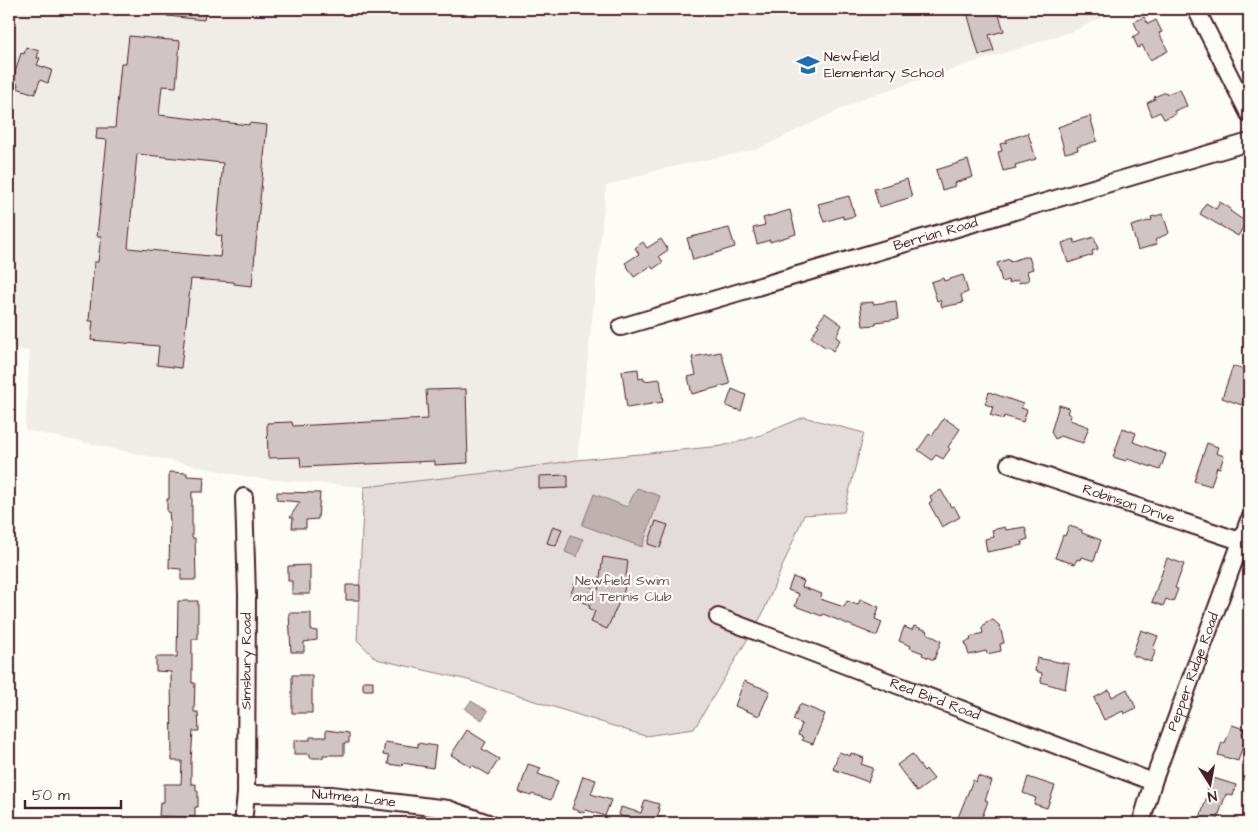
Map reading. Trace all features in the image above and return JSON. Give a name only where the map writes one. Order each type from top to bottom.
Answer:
[{"type":"street","points":[[1196,9],[1249,114]]},
{"type":"street","name":"Berrian Road","points":[[621,327],[1249,142]]},
{"type":"street","name":"Robinson Drive","points":[[1008,464],[1246,542]]},
{"type":"street","name":"Simsbury Road","points":[[243,823],[246,794],[247,595],[244,497]]},
{"type":"street","name":"Pepper Ridge Road","points":[[1141,823],[1153,782],[1246,542],[1249,520]]},
{"type":"street","name":"Red Bird Road","points":[[718,617],[1153,782]]},
{"type":"street","name":"Nutmeg Lane","points":[[246,794],[340,796],[448,809],[488,823]]},
{"type":"shaded area","points":[[9,9],[1120,9],[1073,31],[866,97],[758,149],[657,170],[606,186],[577,460],[504,471],[364,487],[253,478],[25,430],[30,351],[9,348]]},
{"type":"shaded area","points":[[637,488],[660,496],[642,547],[582,525],[594,494],[627,507]]},
{"type":"shaded area","points":[[571,535],[583,539],[577,557],[565,552]]},
{"type":"shaded area","points":[[471,701],[488,711],[482,720],[465,709]]},
{"type":"green space","name":"Newfield Swim and Tennis Club","points":[[804,417],[864,433],[844,512],[804,515],[762,615],[694,729],[645,736],[468,680],[376,659],[357,640],[364,487],[504,471],[577,460],[722,446],[761,435]]},
{"type":"building","points":[[167,9],[206,9],[204,20],[167,16]]},
{"type":"building","points":[[966,9],[997,9],[1004,31],[989,35],[994,51],[979,55]]},
{"type":"building","points":[[1144,17],[1148,24],[1156,20],[1162,32],[1159,33],[1168,51],[1150,60],[1142,45],[1138,48],[1133,37],[1139,33],[1134,22]]},
{"type":"building","points":[[129,36],[180,41],[176,87],[162,86],[159,115],[249,125],[249,123],[267,125],[252,286],[234,284],[234,282],[191,279],[181,368],[157,365],[159,346],[91,340],[93,321],[89,321],[94,262],[98,262],[101,236],[97,236],[107,140],[96,139],[97,128],[115,128],[121,63],[126,63]],"holes":[[[137,154],[223,163],[216,235],[222,236],[220,257],[128,248]]]},
{"type":"building","points":[[26,47],[39,51],[37,58],[40,58],[37,65],[52,70],[48,83],[40,80],[35,94],[17,88],[18,84],[12,82],[21,53],[24,54]]},
{"type":"building","points":[[1180,89],[1187,106],[1174,111],[1176,114],[1164,119],[1160,112],[1152,116],[1147,103],[1155,99],[1154,97]]},
{"type":"building","points":[[1090,116],[1097,141],[1077,147],[1078,150],[1065,153],[1058,127]]},
{"type":"building","points":[[1028,133],[1036,159],[1015,165],[1016,168],[1003,171],[998,152],[1002,151],[1000,144],[1007,142],[1006,140]]},
{"type":"building","points":[[968,160],[973,177],[954,183],[955,186],[942,190],[936,170]]},
{"type":"building","points":[[907,179],[912,197],[879,207],[874,189]]},
{"type":"building","points":[[849,196],[855,216],[843,219],[843,216],[824,222],[818,204]]},
{"type":"building","points":[[1220,202],[1246,222],[1238,236],[1200,214],[1206,203],[1216,209]]},
{"type":"building","points":[[790,210],[796,234],[757,244],[753,228],[765,225],[763,218]]},
{"type":"building","points":[[1163,214],[1169,233],[1155,240],[1157,244],[1138,250],[1131,226],[1152,220],[1151,217]]},
{"type":"building","points":[[729,228],[735,247],[693,260],[687,238]]},
{"type":"building","points":[[1094,237],[1098,249],[1092,251],[1093,255],[1068,263],[1062,243],[1074,239],[1075,243]]},
{"type":"building","points":[[661,239],[668,250],[659,256],[663,262],[653,269],[651,266],[634,277],[625,263],[639,254],[635,248],[643,242],[647,248]]},
{"type":"building","points":[[1023,257],[1029,257],[1033,269],[1027,271],[1029,280],[1019,283],[1018,280],[1009,283],[1008,280],[1002,282],[997,263],[1009,259],[1010,262]]},
{"type":"building","points":[[963,275],[968,292],[961,295],[963,303],[942,307],[940,300],[937,301],[931,282],[943,278],[944,281]]},
{"type":"building","points":[[896,301],[898,319],[876,322],[876,325],[863,326],[860,303],[873,302],[873,304]]},
{"type":"building","points":[[825,313],[842,325],[836,337],[840,340],[833,351],[811,337]]},
{"type":"building","points":[[721,352],[730,384],[692,394],[688,377],[696,375],[692,357]]},
{"type":"building","points":[[1233,366],[1249,372],[1242,405],[1222,398]]},
{"type":"building","points":[[638,369],[639,379],[644,378],[644,381],[660,379],[663,402],[627,408],[622,371]]},
{"type":"building","points":[[466,389],[468,463],[435,465],[435,461],[301,467],[300,457],[268,458],[267,423],[292,422],[293,426],[428,419],[426,390]]},
{"type":"building","points":[[732,389],[746,395],[741,411],[726,406]]},
{"type":"building","points":[[989,392],[1023,404],[1021,408],[1027,410],[1023,422],[1004,416],[1003,419],[990,415],[993,407],[985,404]]},
{"type":"building","points":[[1059,405],[1069,408],[1067,413],[1071,415],[1070,420],[1089,427],[1083,443],[1060,436],[1055,439],[1051,432]]},
{"type":"building","points":[[944,418],[960,429],[948,447],[950,449],[943,459],[936,455],[932,460],[918,450],[929,434],[932,436]]},
{"type":"building","points":[[1123,428],[1136,433],[1133,442],[1166,454],[1160,470],[1127,459],[1126,461],[1113,457]]},
{"type":"building","points":[[1207,443],[1218,447],[1216,453],[1224,456],[1220,468],[1217,467],[1211,486],[1194,481]]},
{"type":"building","points":[[169,472],[187,473],[187,476],[204,477],[203,492],[192,492],[192,538],[195,538],[196,580],[181,580],[181,569],[169,568],[170,521],[169,512],[167,512],[167,499],[169,499]]},
{"type":"building","points":[[568,475],[568,488],[539,489],[539,476]]},
{"type":"building","points":[[941,490],[951,507],[954,506],[960,517],[942,527],[929,503],[932,501],[930,496]]},
{"type":"building","points":[[277,492],[320,493],[318,519],[306,520],[306,528],[292,528],[293,518],[290,517],[300,502],[277,500]]},
{"type":"building","points":[[656,521],[668,525],[660,548],[648,544]]},
{"type":"building","points":[[553,526],[562,529],[556,546],[547,543]]},
{"type":"building","points":[[1069,526],[1082,530],[1082,533],[1101,540],[1094,561],[1082,557],[1081,560],[1077,559],[1075,564],[1055,558],[1063,535],[1065,536]]},
{"type":"building","points":[[1005,527],[1006,530],[1025,527],[1028,539],[1022,541],[1023,545],[987,552],[985,539],[994,537],[992,530]]},
{"type":"building","points":[[603,557],[628,561],[624,591],[607,629],[591,622],[595,611],[589,608],[590,605],[570,596],[576,580],[598,590]]},
{"type":"building","points":[[1167,558],[1184,564],[1175,588],[1178,589],[1173,602],[1166,599],[1163,606],[1152,602]]},
{"type":"building","points":[[310,565],[310,594],[292,594],[292,581],[288,581],[288,566]]},
{"type":"building","points":[[793,577],[804,581],[802,587],[822,594],[820,599],[844,607],[847,601],[858,605],[860,600],[862,600],[879,607],[875,619],[882,622],[877,636],[823,614],[822,616],[795,606],[799,594],[788,590]]},
{"type":"building","points":[[346,585],[360,585],[360,600],[346,600]]},
{"type":"building","points":[[178,601],[198,601],[198,639],[192,639],[192,683],[195,683],[194,712],[198,712],[199,731],[193,731],[191,761],[191,784],[196,784],[196,791],[198,791],[198,807],[195,807],[195,817],[159,816],[160,802],[164,802],[164,784],[181,784],[182,761],[172,761],[171,672],[156,671],[156,657],[177,657]]},
{"type":"building","points":[[289,613],[311,613],[311,630],[317,631],[317,640],[304,642],[304,652],[291,652]]},
{"type":"building","points":[[993,620],[1000,626],[1004,643],[1000,644],[1001,651],[987,654],[986,651],[969,655],[965,642],[971,640],[970,637],[983,633],[982,628],[986,622]]},
{"type":"building","points":[[914,626],[928,631],[927,633],[941,641],[934,660],[899,641],[904,627],[912,630]]},
{"type":"building","points":[[1141,630],[1158,636],[1153,649],[1156,650],[1151,662],[1132,655]]},
{"type":"building","points":[[1037,658],[1069,664],[1065,689],[1041,682],[1042,673],[1035,671]]},
{"type":"building","points":[[292,675],[312,675],[312,713],[292,713]]},
{"type":"building","points":[[363,681],[373,681],[373,690],[363,690]]},
{"type":"building","points":[[744,681],[770,691],[759,716],[735,706]]},
{"type":"building","points":[[1127,689],[1136,708],[1124,714],[1123,711],[1104,720],[1094,698],[1109,690],[1112,697]]},
{"type":"building","points":[[800,704],[825,714],[813,744],[802,740],[803,737],[798,735],[802,724],[793,720]]},
{"type":"building","points":[[1232,725],[1244,729],[1242,734],[1246,736],[1238,761],[1218,755],[1222,742],[1225,743]]},
{"type":"building","points":[[326,730],[349,733],[349,743],[344,743],[344,755],[323,755],[323,758],[310,758],[310,754],[294,754],[294,740],[326,737]]},
{"type":"building","points":[[467,730],[486,742],[482,749],[499,759],[489,775],[451,755]]},
{"type":"building","points":[[385,742],[418,747],[418,743],[436,746],[433,768],[403,763],[402,766],[388,764],[389,756],[383,755]]},
{"type":"building","points":[[839,752],[850,756],[851,753],[864,758],[861,764],[873,768],[868,782],[833,769]]},
{"type":"building","points":[[912,754],[924,771],[926,769],[934,779],[917,792],[897,765]]},
{"type":"building","points":[[528,764],[541,768],[538,774],[558,781],[551,800],[519,792]]},
{"type":"building","points":[[583,776],[596,780],[591,794],[611,800],[605,816],[586,810],[585,813],[572,809]]},
{"type":"building","points":[[978,776],[992,781],[985,800],[988,801],[980,823],[967,823],[957,820],[973,780],[976,782]]},
{"type":"building","points":[[1028,777],[1055,786],[1047,808],[1034,804],[1036,798],[1023,793]]},
{"type":"building","points":[[1210,777],[1236,785],[1233,796],[1226,794],[1216,823],[1200,818],[1209,790],[1206,789]]},
{"type":"building","points":[[645,800],[659,804],[658,808],[660,809],[657,817],[667,820],[667,823],[637,823],[619,815],[621,807],[641,813]]},
{"type":"place","name":"Newfield Elementary School","points":[[808,65]]}]
